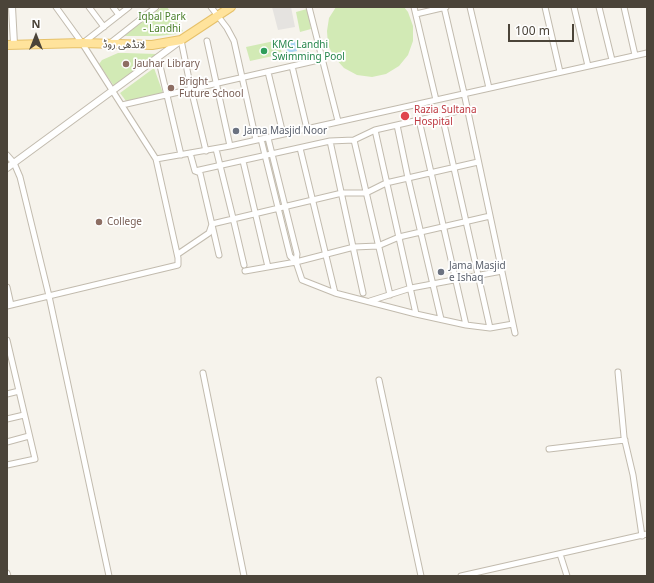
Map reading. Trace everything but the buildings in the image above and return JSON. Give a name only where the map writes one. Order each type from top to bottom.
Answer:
[{"type":"main road","name":"لانڈھی روڈ","points":[[10,45],[152,45],[181,40],[231,7]]},
{"type":"street","points":[[10,45],[12,7]]},
{"type":"street","points":[[7,287],[9,305],[178,265],[178,254],[156,159],[113,90],[56,7]]},
{"type":"street","points":[[90,7],[104,27]]},
{"type":"street","points":[[113,7],[119,15]]},
{"type":"street","points":[[82,44],[129,7]]},
{"type":"street","points":[[108,44],[156,7]]},
{"type":"street","points":[[211,7],[227,28],[234,41],[242,78],[259,140],[265,156],[290,256],[296,262]]},
{"type":"street","points":[[309,7],[338,122]]},
{"type":"street","points":[[414,7],[436,100]]},
{"type":"street","points":[[416,14],[445,7],[515,333]]},
{"type":"street","points":[[470,7],[489,88]]},
{"type":"street","points":[[545,7],[560,72]]},
{"type":"street","points":[[574,7],[588,66]]},
{"type":"street","points":[[599,7],[612,60]]},
{"type":"street","points":[[624,7],[635,55]]},
{"type":"street","points":[[7,168],[181,40],[206,151]]},
{"type":"street","points":[[207,41],[230,146]]},
{"type":"street","points":[[156,159],[206,151],[259,140],[647,53]]},
{"type":"street","points":[[158,57],[181,155]]},
{"type":"street","points":[[122,105],[167,96],[216,83],[323,59]]},
{"type":"street","points":[[292,66],[307,129]]},
{"type":"street","points":[[268,72],[283,134]]},
{"type":"street","points":[[195,171],[330,141],[354,140],[375,130],[467,109]]},
{"type":"street","points":[[442,115],[490,328]]},
{"type":"street","points":[[419,120],[466,325]]},
{"type":"street","points":[[397,125],[420,232],[441,319]]},
{"type":"street","points":[[375,130],[416,314]]},
{"type":"street","points":[[268,138],[286,206],[297,254],[296,262],[302,280],[335,293],[466,325],[490,328],[513,324]]},
{"type":"street","points":[[354,140],[390,295]]},
{"type":"street","points":[[330,141],[363,293]]},
{"type":"street","points":[[300,148],[335,293]]},
{"type":"street","points":[[216,149],[244,265]]},
{"type":"street","points":[[190,153],[195,171],[200,174],[219,255]]},
{"type":"street","points":[[7,155],[14,163],[20,177],[49,296],[109,576]]},
{"type":"street","points":[[243,161],[268,267]]},
{"type":"street","points":[[212,224],[342,193],[366,192],[386,183],[478,162]]},
{"type":"street","points":[[245,271],[296,262],[325,253],[354,247],[378,246],[398,237],[490,216]]},
{"type":"street","points":[[178,254],[210,233],[212,224]]},
{"type":"street","points":[[369,301],[410,288],[502,271]]},
{"type":"street","points":[[7,340],[35,459],[7,465]]},
{"type":"street","points":[[461,576],[645,535],[625,440],[620,408],[618,372]]},
{"type":"street","points":[[202,373],[244,576]]},
{"type":"street","points":[[379,380],[421,576]]},
{"type":"street","points":[[7,394],[19,391]]},
{"type":"street","points":[[7,419],[24,415]]},
{"type":"street","points":[[7,442],[29,436]]},
{"type":"street","points":[[549,448],[625,440]]},
{"type":"street","points":[[560,554],[567,576]]},
{"type":"green space","name":"Iqbal Park - Landhi","points":[[162,7],[167,7],[183,31],[177,34],[158,36],[124,36]]},
{"type":"green space","points":[[336,7],[404,7],[408,12],[413,26],[413,41],[408,55],[399,66],[386,74],[372,77],[357,75],[344,68],[334,57],[328,45],[327,31],[329,18]]},
{"type":"green space","points":[[307,9],[311,29],[300,32],[296,12]]},
{"type":"green space","name":"KMC Landhi Swimming Pool","points":[[279,40],[282,54],[250,61],[246,47]]},
{"type":"green space","points":[[118,53],[157,54],[114,86],[99,64],[102,60]]},
{"type":"green space","points":[[154,68],[163,93],[126,101],[120,93]]},
{"type":"shaded area","points":[[272,7],[291,7],[295,27],[278,30]]},
{"type":"water","points":[[295,40],[297,51],[287,53],[285,42]]},
{"type":"place","name":"KMC Landhi Swimming Pool","points":[[264,51]]},
{"type":"place","name":"Jauhar Library","points":[[126,64]]},
{"type":"place","name":"Bright Future School","points":[[171,88]]},
{"type":"place","name":"Razia Sultana Hospital","points":[[405,116]]},
{"type":"place","name":"Jama Masjid Noor","points":[[236,131]]},
{"type":"place","name":"College","points":[[99,222]]},
{"type":"place","name":"Jama Masjid e Ishaq","points":[[441,272]]}]
